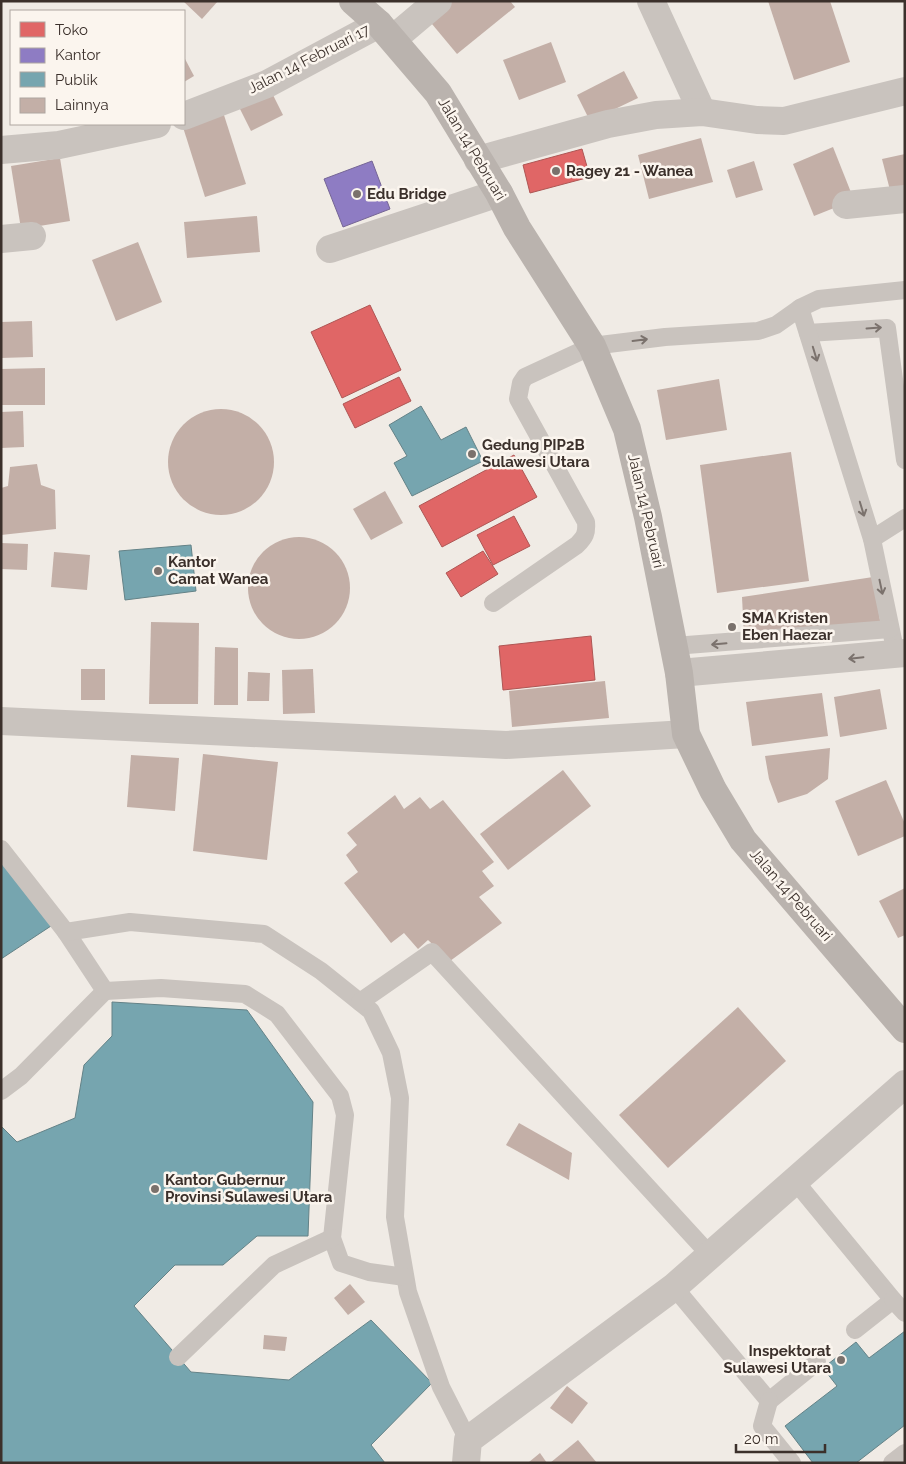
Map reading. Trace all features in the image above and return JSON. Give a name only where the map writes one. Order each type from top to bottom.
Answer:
[{"type":"main road","name":"Jalan 14 Pebruari","points":[[353,1],[386,32],[438,93],[499,193],[517,228],[592,346],[627,429],[648,518],[680,673],[686,734],[713,790],[744,840],[905,1029]]},
{"type":"street","name":"Jalan 14 Februari 17","points":[[185,116],[267,84],[386,32],[438,1]]},
{"type":"street","points":[[651,1],[702,112]]},
{"type":"street","points":[[478,160],[608,124],[656,115],[702,112],[757,120],[784,120],[905,91]]},
{"type":"street","points":[[1,150],[59,144],[152,125]]},
{"type":"street","points":[[330,249],[499,193]]},
{"type":"street","points":[[846,205],[905,199]]},
{"type":"street","points":[[1,239],[32,236]]},
{"type":"street","points":[[680,673],[897,645]]},
{"type":"street","points":[[1,721],[506,745],[686,734]]},
{"type":"street","points":[[467,1451],[674,1287],[905,1084]]},
{"type":"lane","points":[[493,603],[577,545],[585,537],[586,522],[518,398],[521,383],[525,376],[592,346],[665,337],[758,332],[776,325],[800,308],[819,299],[905,290]]},
{"type":"lane","points":[[674,646],[897,645],[872,539],[800,308]]},
{"type":"lane","points":[[808,333],[887,328],[905,460]]},
{"type":"lane","points":[[872,539],[905,518]]},
{"type":"lane","points":[[1,849],[66,932],[105,991]]},
{"type":"lane","points":[[66,932],[130,922],[264,934],[321,971],[371,1011],[391,1053],[400,1098],[395,1217],[408,1292],[441,1387],[467,1451]]},
{"type":"lane","points":[[360,1002],[432,952],[710,1255]]},
{"type":"lane","points":[[1,1092],[21,1076],[105,991],[161,988],[245,994],[277,1014],[340,1096],[345,1115],[332,1238],[334,1250],[341,1263],[369,1272],[405,1276]]},
{"type":"lane","points":[[795,1181],[905,1313]]},
{"type":"lane","points":[[178,1357],[274,1265],[332,1238]]},
{"type":"lane","points":[[674,1287],[769,1401]]},
{"type":"lane","points":[[855,1330],[893,1300]]},
{"type":"lane","points":[[792,1463],[762,1426],[769,1401],[817,1362]]},
{"type":"lane","points":[[892,1463],[905,1453]]},
{"type":"building: Toko","name":"Ragey 21 - Wanea","points":[[582,149],[590,177],[530,193],[523,165]]},
{"type":"building: Toko","points":[[370,305],[401,370],[342,398],[311,332]]},
{"type":"building: Toko","points":[[399,377],[411,401],[355,428],[343,404]]},
{"type":"building: Toko","points":[[514,455],[537,497],[442,547],[419,506]]},
{"type":"building: Toko","points":[[514,516],[530,546],[493,565],[477,535]]},
{"type":"building: Toko","points":[[483,551],[498,574],[461,597],[446,573]]},
{"type":"building: Toko","points":[[591,636],[595,680],[503,690],[499,646]]},
{"type":"building: Kantor","name":"Edu Bridge","points":[[372,161],[390,209],[343,227],[324,179]]},
{"type":"building: Publik","points":[[421,406],[441,440],[466,427],[483,461],[412,496],[394,463],[407,456],[389,425]]},
{"type":"building: Publik","name":"Kantor Camat Wanea","points":[[191,545],[196,591],[125,600],[119,551]]},
{"type":"building: Publik","points":[[1,858],[54,924],[1,959]]},
{"type":"building: Publik","name":"Kantor Gubernur Provinsi Sulawesi Utara","points":[[112,1002],[247,1010],[313,1102],[308,1236],[257,1236],[223,1265],[175,1265],[134,1306],[191,1372],[289,1380],[371,1320],[432,1383],[371,1445],[385,1463],[1,1463],[1,1126],[17,1142],[75,1118],[84,1065],[112,1036]]},
{"type":"building: Publik","points":[[905,1331],[905,1425],[856,1463],[813,1463],[785,1426],[837,1386],[823,1368],[856,1342],[869,1358]]},
{"type":"building: Lainnya","points":[[183,1],[218,1],[202,19]]},
{"type":"building: Lainnya","points":[[448,1],[510,1],[515,7],[457,54],[427,18]]},
{"type":"building: Lainnya","points":[[768,1],[830,1],[850,62],[794,80]]},
{"type":"building: Lainnya","points":[[551,42],[566,82],[519,100],[503,60]]},
{"type":"building: Lainnya","points":[[185,59],[194,76],[185,81]]},
{"type":"building: Lainnya","points":[[624,71],[638,98],[590,121],[577,95]]},
{"type":"building: Lainnya","points":[[271,91],[283,115],[251,131],[239,107]]},
{"type":"building: Lainnya","points":[[223,112],[246,184],[205,197],[182,125],[185,125],[185,123]]},
{"type":"building: Lainnya","points":[[701,138],[713,182],[649,199],[638,155]]},
{"type":"building: Lainnya","points":[[833,147],[854,200],[814,216],[793,164]]},
{"type":"building: Lainnya","points":[[905,154],[905,191],[891,194],[882,159]]},
{"type":"building: Lainnya","points":[[60,158],[70,221],[21,229],[11,166]]},
{"type":"building: Lainnya","points":[[754,161],[763,190],[736,198],[727,170]]},
{"type":"building: Lainnya","points":[[257,216],[260,252],[187,258],[184,222]]},
{"type":"building: Lainnya","points":[[138,242],[162,302],[116,321],[92,260]]},
{"type":"building: Lainnya","points":[[32,321],[33,357],[1,358],[1,322]]},
{"type":"building: Lainnya","points":[[45,368],[45,405],[1,405],[1,369]]},
{"type":"building: Lainnya","points":[[719,379],[727,430],[666,440],[657,390]]},
{"type":"building: Lainnya","points":[[221,409],[241,413],[258,425],[270,442],[274,462],[270,482],[258,499],[241,511],[221,515],[201,511],[184,499],[172,482],[168,462],[172,442],[184,425],[201,413]]},
{"type":"building: Lainnya","points":[[23,411],[24,447],[1,448],[1,412]]},
{"type":"building: Lainnya","points":[[791,452],[809,581],[717,593],[700,465]]},
{"type":"building: Lainnya","points":[[37,464],[41,485],[55,490],[56,529],[1,535],[1,488],[8,486],[10,467]]},
{"type":"building: Lainnya","points":[[385,491],[403,523],[371,540],[353,509]]},
{"type":"building: Lainnya","points":[[299,537],[318,541],[335,552],[346,569],[350,588],[346,607],[335,624],[318,635],[299,639],[280,635],[263,624],[252,607],[248,588],[252,569],[263,552],[280,541]]},
{"type":"building: Lainnya","points":[[1,543],[28,544],[27,570],[1,569]]},
{"type":"building: Lainnya","points":[[54,552],[90,555],[87,590],[51,587]]},
{"type":"building: Lainnya","points":[[873,577],[881,626],[744,636],[742,597]]},
{"type":"building: Lainnya","points":[[151,622],[199,623],[198,704],[149,704]]},
{"type":"building: Lainnya","points":[[215,647],[238,648],[238,705],[214,705]]},
{"type":"building: Lainnya","points":[[81,669],[105,669],[105,700],[81,700]]},
{"type":"building: Lainnya","points":[[313,669],[315,713],[283,714],[282,670]]},
{"type":"building: Lainnya","points":[[248,672],[270,673],[269,701],[247,701]]},
{"type":"building: Lainnya","points":[[605,681],[609,718],[512,727],[509,691]]},
{"type":"building: Lainnya","points":[[880,689],[887,729],[840,737],[834,697]]},
{"type":"building: Lainnya","points":[[822,693],[828,736],[752,746],[746,702]]},
{"type":"building: Lainnya","points":[[830,748],[828,779],[807,794],[778,803],[769,779],[765,756]]},
{"type":"building: Lainnya","points":[[203,754],[278,762],[267,860],[193,851]]},
{"type":"building: Lainnya","points":[[131,755],[179,758],[175,811],[127,807]]},
{"type":"building: Lainnya","points":[[563,770],[591,806],[508,870],[480,834]]},
{"type":"building: Lainnya","points":[[886,780],[905,824],[905,836],[858,856],[835,801]]},
{"type":"building: Lainnya","points":[[395,795],[404,809],[420,797],[430,809],[443,800],[494,862],[482,871],[494,886],[479,897],[502,923],[450,961],[428,940],[418,949],[404,933],[391,943],[344,883],[358,872],[346,855],[357,845],[347,833]]},
{"type":"building: Lainnya","points":[[905,888],[905,935],[898,938],[879,901]]},
{"type":"building: Lainnya","points":[[738,1007],[786,1061],[668,1168],[619,1115]]},
{"type":"building: Lainnya","points":[[519,1123],[572,1153],[569,1180],[506,1145]]},
{"type":"building: Lainnya","points":[[350,1284],[365,1302],[348,1315],[334,1298]]},
{"type":"building: Lainnya","points":[[264,1335],[287,1337],[285,1351],[263,1349]]},
{"type":"building: Lainnya","points":[[567,1386],[588,1403],[572,1424],[550,1408]]},
{"type":"building: Lainnya","points":[[578,1440],[597,1463],[550,1463]]},
{"type":"building: Lainnya","points":[[540,1453],[547,1463],[529,1462]]},
{"type":"place","name":"Ragey 21 - Wanea","points":[[556,171]]},
{"type":"place","name":"Edu Bridge","points":[[357,194]]},
{"type":"place","name":"Gedung PIP2B Sulawesi Utara","points":[[472,454]]},
{"type":"place","name":"Kantor Camat Wanea","points":[[158,571]]},
{"type":"place","name":"SMA Kristen Eben Haezar","points":[[732,627]]},
{"type":"place","name":"Kantor Gubernur Provinsi Sulawesi Utara","points":[[155,1189]]},
{"type":"place","name":"Inspektorat Sulawesi Utara","points":[[841,1360]]}]
